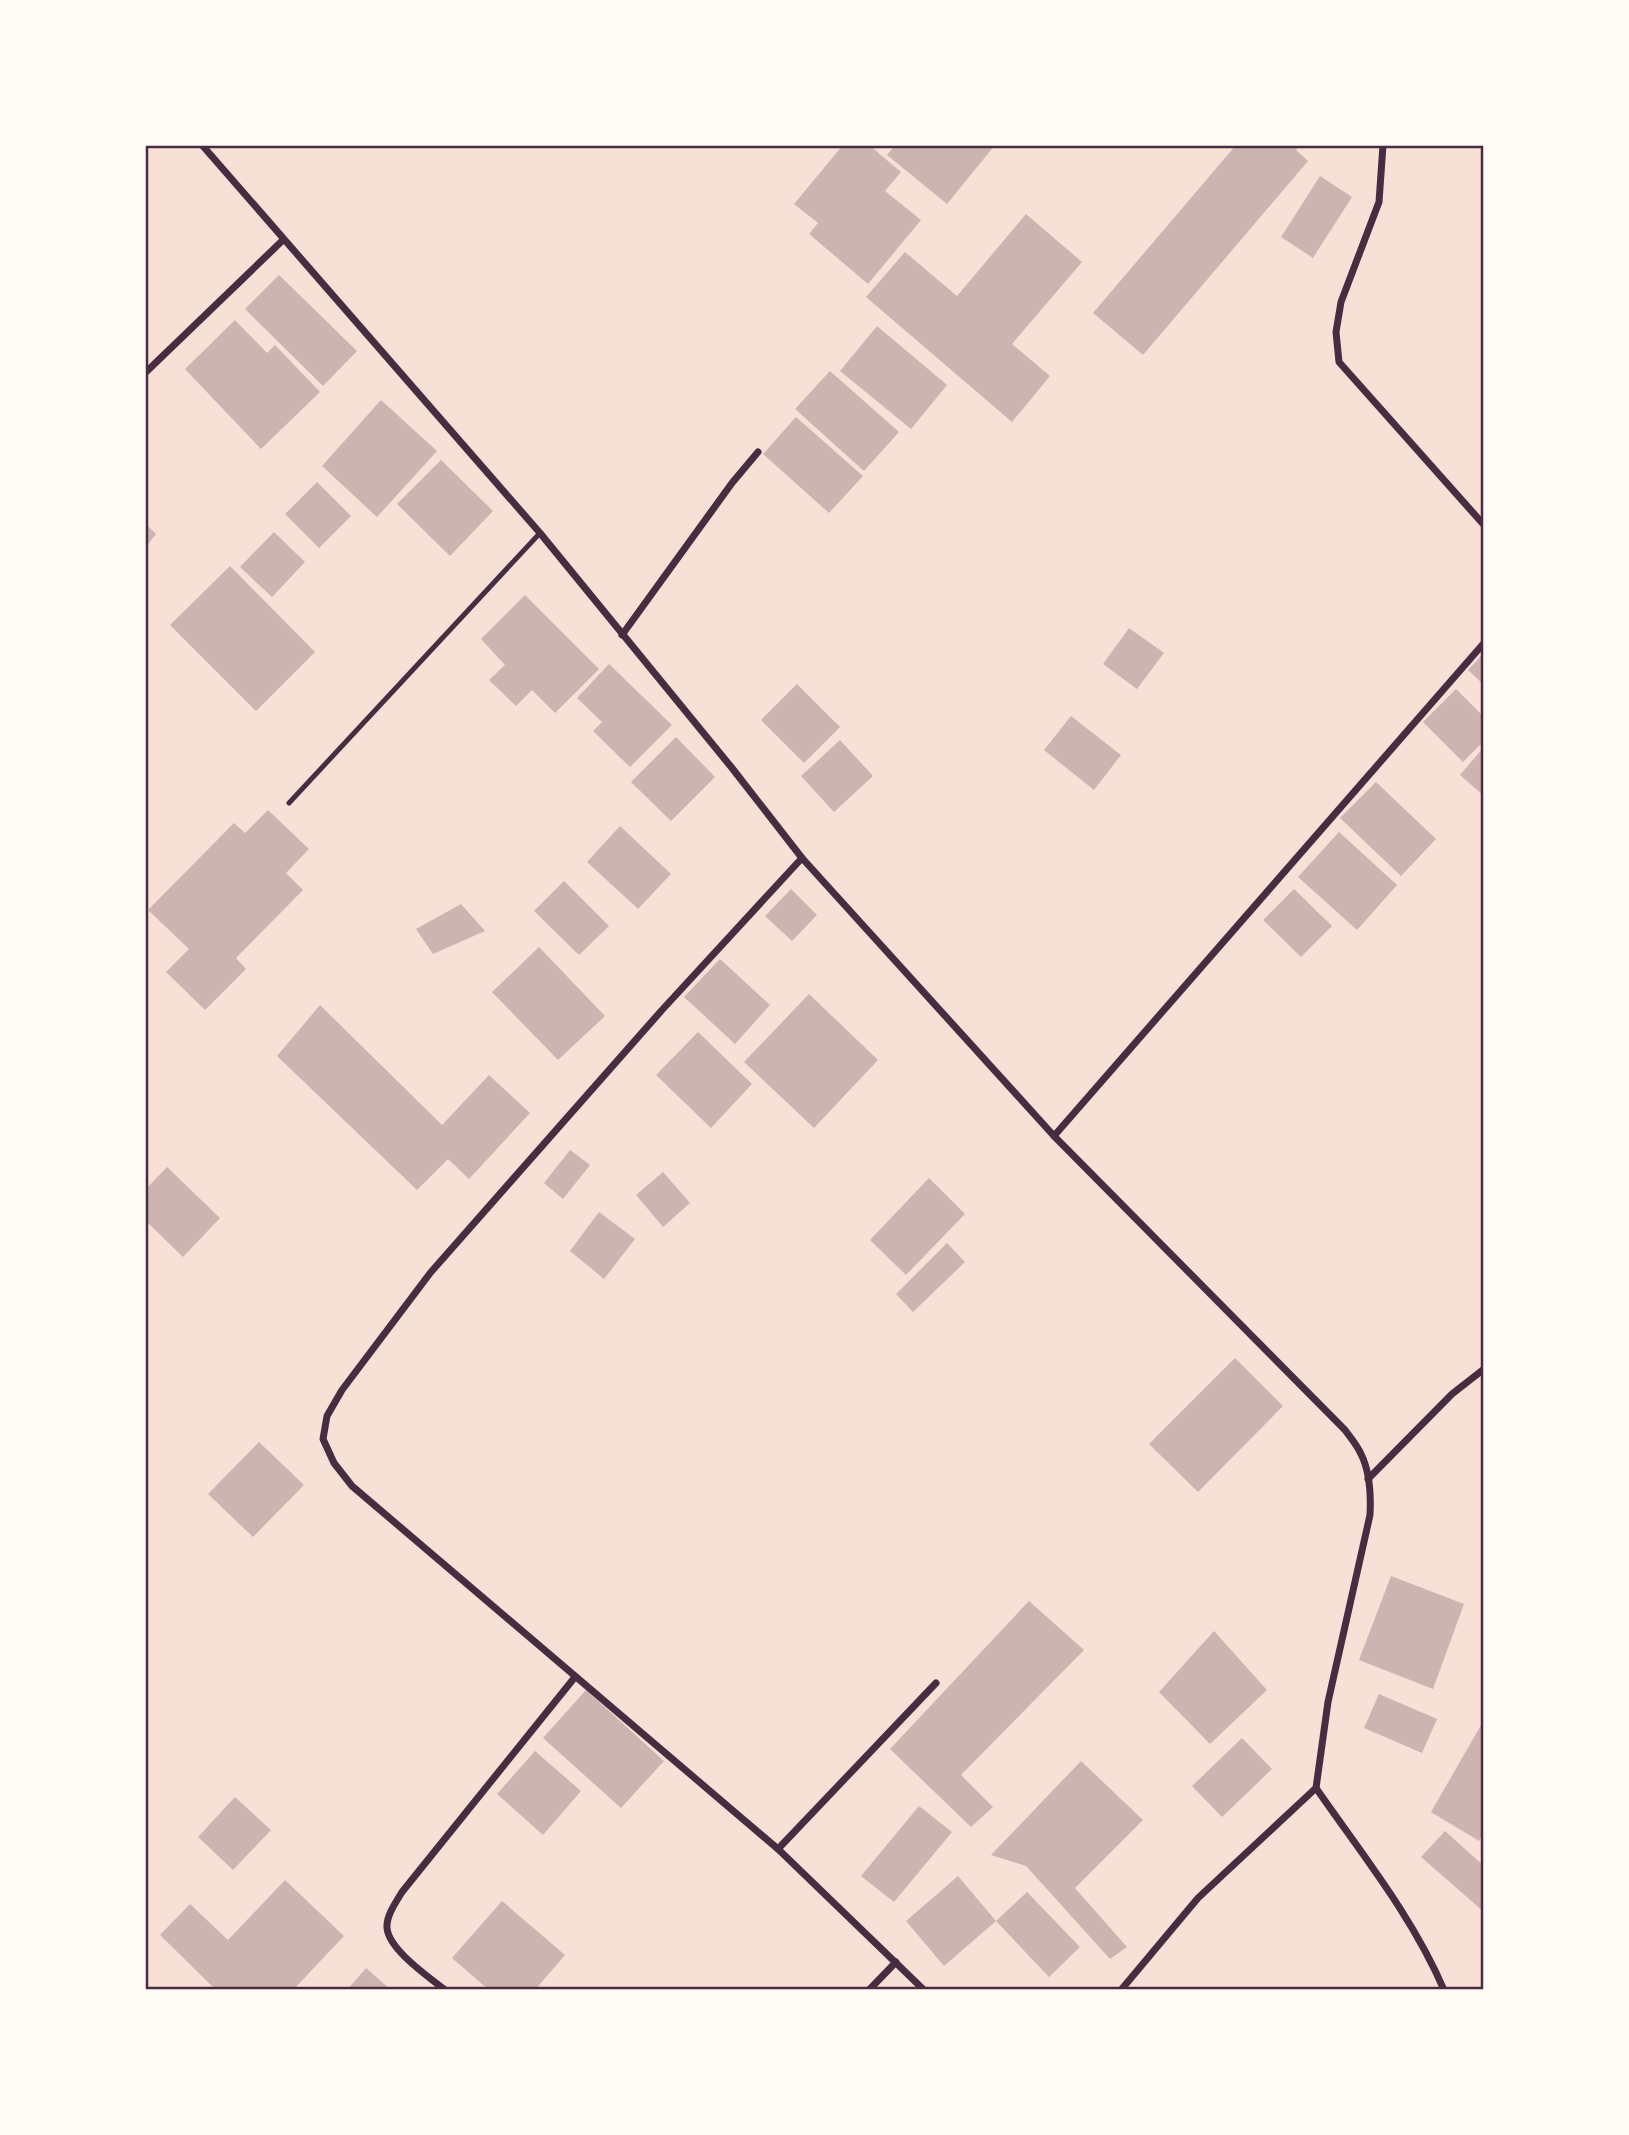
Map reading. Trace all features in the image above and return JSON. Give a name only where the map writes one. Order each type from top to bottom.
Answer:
[{"type":"street","points":[[202,145],[540,533],[802,858],[1054,1136],[1345,1430],[1361,1454],[1371,1499],[1370,1515],[1328,1702],[1317,1788],[1198,1898],[1121,1990]]},
{"type":"street","points":[[1383,145],[1379,202],[1341,302],[1336,332],[1339,362],[1484,525]]},
{"type":"street","points":[[145,373],[283,240]]},
{"type":"street","points":[[622,635],[758,452]]},
{"type":"street","points":[[1054,1136],[1484,643]]},
{"type":"street","points":[[802,858],[662,1010],[431,1272],[342,1390],[327,1416],[323,1440],[334,1463],[352,1486],[778,1849],[924,1990]]},
{"type":"street","points":[[1368,1479],[1452,1394],[1484,1369]]},
{"type":"street","points":[[445,1990],[414,1965],[394,1944],[387,1927],[388,1918],[402,1892],[575,1677]]},
{"type":"street","points":[[778,1849],[936,1683]]},
{"type":"street","points":[[1317,1788],[1415,1933],[1444,1990]]},
{"type":"street","points":[[869,1990],[896,1962]]},
{"type":"lane","points":[[289,803],[540,533]]},
{"type":"building","points":[[843,145],[869,145],[901,172],[885,191],[921,220],[868,284],[809,234],[818,223],[794,204]]},
{"type":"building","points":[[895,145],[995,145],[947,204],[887,155]]},
{"type":"building","points":[[1236,145],[1300,145],[1296,150],[1308,161],[1143,355],[1093,313]]},
{"type":"building","points":[[1320,176],[1352,197],[1313,258],[1281,237]]},
{"type":"building","points":[[1026,214],[1082,262],[1012,344],[1050,376],[1012,422],[866,297],[905,252],[957,296]]},
{"type":"building","points":[[279,275],[357,351],[323,386],[245,309]]},
{"type":"building","points":[[235,320],[267,353],[275,345],[320,392],[261,449],[185,369]]},
{"type":"building","points":[[877,326],[947,385],[911,429],[840,371]]},
{"type":"building","points":[[830,371],[899,432],[864,471],[795,409]]},
{"type":"building","points":[[381,400],[437,451],[377,517],[322,466]]},
{"type":"building","points":[[796,417],[863,476],[829,513],[763,454]]},
{"type":"building","points":[[441,460],[493,511],[450,556],[397,504]]},
{"type":"building","points":[[317,482],[351,516],[319,548],[285,514]]},
{"type":"building","points":[[145,523],[156,534],[145,548]]},
{"type":"building","points":[[274,532],[305,562],[272,597],[240,567]]},
{"type":"building","points":[[230,566],[315,652],[256,711],[170,625]]},
{"type":"building","points":[[525,595],[599,669],[555,713],[532,690],[516,706],[489,680],[505,665],[481,639]]},
{"type":"building","points":[[1129,628],[1164,653],[1137,689],[1103,664]]},
{"type":"building","points":[[1484,653],[1484,685],[1468,670]]},
{"type":"building","points":[[609,664],[672,725],[630,767],[593,731],[602,722],[577,698]]},
{"type":"building","points":[[797,684],[840,727],[804,763],[761,720]]},
{"type":"building","points":[[1456,689],[1484,717],[1484,741],[1463,762],[1423,722]]},
{"type":"building","points":[[1071,716],[1121,755],[1094,790],[1044,750]]},
{"type":"building","points":[[676,737],[715,777],[671,821],[631,782]]},
{"type":"building","points":[[840,740],[873,776],[834,812],[801,776]]},
{"type":"building","points":[[1484,747],[1484,796],[1460,775]]},
{"type":"building","points":[[1376,782],[1436,839],[1401,876],[1340,818]]},
{"type":"building","points":[[268,810],[309,849],[286,873],[303,890],[236,958],[246,969],[205,1010],[166,972],[189,949],[148,910],[234,823],[245,833]]},
{"type":"building","points":[[620,826],[671,874],[638,909],[587,862]]},
{"type":"building","points":[[1339,832],[1397,885],[1357,930],[1298,877]]},
{"type":"building","points":[[564,881],[609,926],[579,955],[534,911]]},
{"type":"building","points":[[791,889],[817,915],[792,941],[765,916]]},
{"type":"building","points":[[1294,889],[1332,926],[1301,957],[1263,920]]},
{"type":"building","points":[[461,904],[485,931],[433,954],[416,929]]},
{"type":"building","points":[[539,947],[605,1016],[558,1060],[492,992]]},
{"type":"building","points":[[720,959],[770,1005],[735,1044],[684,997]]},
{"type":"building","points":[[809,994],[878,1060],[814,1128],[744,1062]]},
{"type":"building","points":[[320,1005],[442,1125],[489,1075],[530,1113],[469,1179],[448,1159],[417,1190],[277,1056]]},
{"type":"building","points":[[698,1032],[752,1084],[711,1128],[656,1075]]},
{"type":"building","points":[[570,1150],[590,1165],[563,1199],[544,1183]]},
{"type":"building","points":[[167,1167],[220,1218],[183,1257],[145,1220],[145,1190]]},
{"type":"building","points":[[663,1172],[690,1203],[663,1227],[636,1195]]},
{"type":"building","points":[[929,1178],[965,1214],[906,1275],[870,1240]]},
{"type":"building","points":[[599,1212],[635,1239],[604,1279],[570,1251]]},
{"type":"building","points":[[947,1243],[965,1262],[913,1312],[896,1294]]},
{"type":"building","points":[[1235,1358],[1283,1406],[1198,1492],[1149,1444]]},
{"type":"building","points":[[259,1442],[304,1485],[253,1537],[208,1494]]},
{"type":"building","points":[[1391,1576],[1464,1604],[1433,1689],[1359,1660]]},
{"type":"building","points":[[1029,1601],[1084,1650],[961,1775],[993,1807],[971,1827],[890,1749]]},
{"type":"building","points":[[1214,1631],[1267,1690],[1210,1744],[1159,1692]]},
{"type":"building","points":[[586,1690],[664,1761],[621,1808],[543,1738]]},
{"type":"building","points":[[1379,1694],[1437,1719],[1422,1753],[1364,1728]]},
{"type":"building","points":[[1484,1720],[1484,1833],[1479,1841],[1431,1812]]},
{"type":"building","points":[[1242,1738],[1272,1769],[1222,1817],[1192,1786]]},
{"type":"building","points":[[535,1751],[581,1791],[543,1835],[497,1794]]},
{"type":"building","points":[[1081,1761],[1143,1820],[1075,1888],[1127,1947],[1110,1959],[1026,1866],[991,1855]]},
{"type":"building","points":[[235,1797],[271,1830],[233,1870],[198,1837]]},
{"type":"building","points":[[919,1806],[952,1832],[894,1902],[861,1876]]},
{"type":"building","points":[[1445,1831],[1484,1866],[1484,1912],[1421,1857]]},
{"type":"building","points":[[958,1876],[996,1921],[944,1966],[906,1921]]},
{"type":"building","points":[[285,1880],[344,1936],[293,1990],[216,1990],[160,1935],[190,1904],[228,1940]]},
{"type":"building","points":[[1027,1892],[1080,1947],[1049,1977],[996,1921]]},
{"type":"building","points":[[502,1901],[565,1955],[535,1990],[489,1990],[452,1958]]},
{"type":"building","points":[[366,1968],[391,1990],[347,1990]]}]
